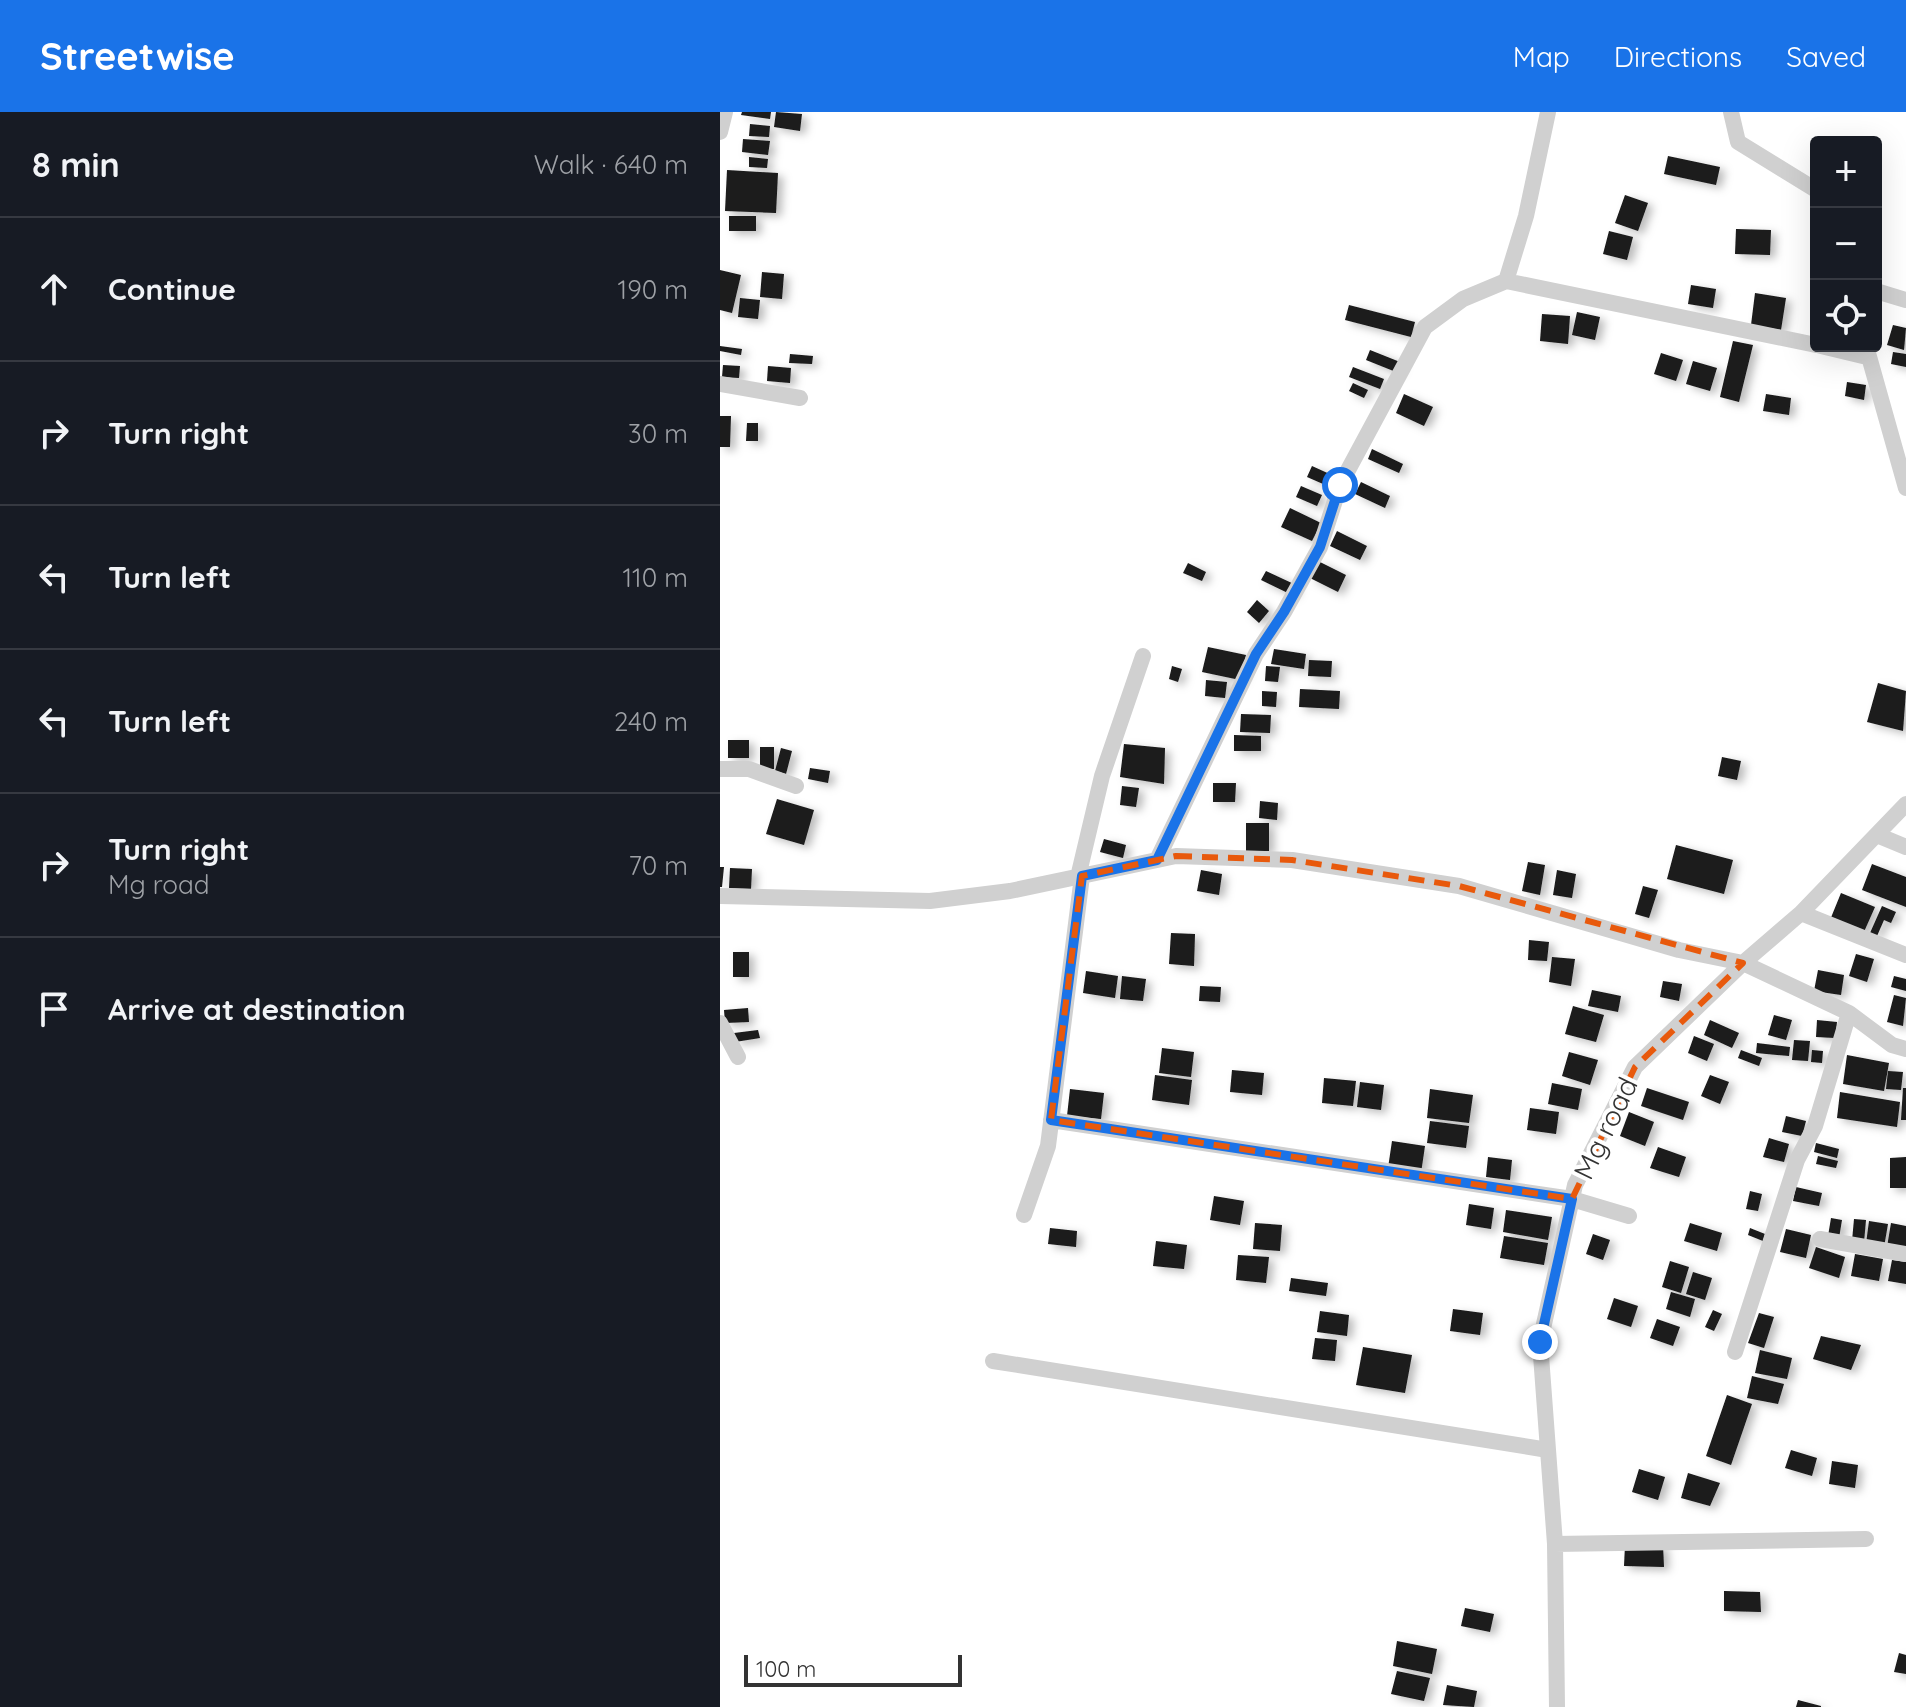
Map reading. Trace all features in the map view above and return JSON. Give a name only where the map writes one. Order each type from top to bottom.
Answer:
[{"type":"street","points":[[720,132],[725,112]]},
{"type":"street","points":[[1506,281],[1526,216],[1548,112]]},
{"type":"street","points":[[1731,112],[1738,142],[1810,186]]},
{"type":"street","points":[[1157,860],[1256,654],[1284,612],[1320,547],[1340,485],[1425,327],[1463,299],[1506,281],[1810,343]]},
{"type":"street","points":[[1882,293],[1906,300]]},
{"type":"street","points":[[1867,352],[1906,488]]},
{"type":"street","points":[[720,384],[800,398]]},
{"type":"street","points":[[1024,1215],[1048,1146],[1080,877],[1102,776],[1143,656]]},
{"type":"street","points":[[720,769],[749,769],[796,786]]},
{"type":"street","name":"Mg road","points":[[1557,1707],[1555,1544],[1540,1342],[1575,1185],[1635,1067],[1743,963],[1801,913],[1906,804]]},
{"type":"street","points":[[1877,835],[1906,847]]},
{"type":"street","points":[[720,896],[930,901],[1010,891],[1176,856],[1229,855],[1292,860],[1459,886],[1679,950],[1743,963],[1849,1013],[1892,1045],[1906,1049]]},
{"type":"street","points":[[1801,913],[1906,955]]},
{"type":"street","points":[[1735,1352],[1797,1160],[1815,1126],[1849,1013]]},
{"type":"street","points":[[720,1023],[738,1057]]},
{"type":"street","points":[[1051,1120],[1572,1199],[1629,1216]]},
{"type":"street","points":[[1820,1239],[1906,1254]]},
{"type":"street","points":[[993,1361],[1548,1450]]},
{"type":"street","points":[[1555,1544],[1866,1539]]},
{"type":"highlighted area","points":[[1176,856],[1292,860],[1459,886],[1743,963],[1635,1067],[1572,1199],[1051,1120],[1082,876]]},
{"type":"building","points":[[742,112],[771,112],[770,119],[741,115]]},
{"type":"building","points":[[776,112],[802,114],[800,131],[774,127]]},
{"type":"building","points":[[750,124],[770,126],[769,137],[749,136]]},
{"type":"building","points":[[743,139],[770,141],[768,155],[742,152]]},
{"type":"building","points":[[1668,156],[1720,167],[1716,185],[1664,174]]},
{"type":"building","points":[[749,157],[768,159],[767,168],[749,167]]},
{"type":"building","points":[[727,170],[778,173],[776,213],[725,211]]},
{"type":"building","points":[[1625,195],[1648,203],[1638,231],[1615,223]]},
{"type":"building","points":[[729,216],[756,216],[756,231],[729,231]]},
{"type":"building","points":[[1736,229],[1771,230],[1770,255],[1735,254]]},
{"type":"building","points":[[1609,231],[1633,237],[1627,260],[1603,254]]},
{"type":"building","points":[[720,270],[741,275],[732,313],[720,310]]},
{"type":"building","points":[[762,272],[784,274],[782,299],[760,297]]},
{"type":"building","points":[[1691,285],[1716,289],[1713,308],[1688,304]]},
{"type":"building","points":[[1755,293],[1786,298],[1781,330],[1751,325]]},
{"type":"building","points":[[740,298],[760,300],[758,319],[738,317]]},
{"type":"building","points":[[1349,305],[1415,322],[1411,337],[1345,320]]},
{"type":"building","points":[[1577,312],[1600,317],[1595,340],[1572,335]]},
{"type":"building","points":[[1542,314],[1570,316],[1568,344],[1540,341]]},
{"type":"building","points":[[1893,325],[1906,328],[1904,350],[1887,345]]},
{"type":"building","points":[[1733,341],[1753,345],[1739,402],[1720,397]]},
{"type":"building","points":[[720,346],[742,349],[741,355],[720,351]]},
{"type":"building","points":[[1370,350],[1400,362],[1396,372],[1366,360]]},
{"type":"building","points":[[1893,352],[1906,354],[1906,367],[1891,364]]},
{"type":"building","points":[[1661,353],[1683,360],[1676,381],[1654,374]]},
{"type":"building","points":[[790,354],[813,356],[812,364],[789,363]]},
{"type":"building","points":[[1693,361],[1717,368],[1710,391],[1686,384]]},
{"type":"building","points":[[723,365],[740,366],[739,378],[722,377]]},
{"type":"building","points":[[768,366],[791,368],[790,383],[767,381]]},
{"type":"building","points":[[1353,367],[1384,379],[1380,389],[1349,377]]},
{"type":"building","points":[[1847,382],[1866,385],[1864,400],[1845,396]]},
{"type":"building","points":[[1353,383],[1368,390],[1364,398],[1349,391]]},
{"type":"building","points":[[1404,394],[1433,407],[1424,426],[1396,413]]},
{"type":"building","points":[[1766,394],[1791,398],[1789,415],[1763,411]]},
{"type":"building","points":[[720,416],[731,416],[730,447],[720,447]]},
{"type":"building","points":[[747,423],[758,423],[758,441],[746,441]]},
{"type":"building","points":[[1372,449],[1403,464],[1399,473],[1368,459]]},
{"type":"building","points":[[1312,466],[1334,476],[1330,487],[1307,477]]},
{"type":"building","points":[[1361,482],[1390,496],[1385,508],[1355,494]]},
{"type":"building","points":[[1301,486],[1322,495],[1317,506],[1296,497]]},
{"type":"building","points":[[1290,508],[1321,523],[1312,541],[1281,527]]},
{"type":"building","points":[[1337,531],[1367,546],[1360,560],[1330,546]]},
{"type":"building","points":[[1318,561],[1346,575],[1338,592],[1310,578]]},
{"type":"building","points":[[1188,563],[1206,572],[1202,581],[1183,573]]},
{"type":"building","points":[[1266,571],[1296,585],[1292,595],[1261,580]]},
{"type":"building","points":[[1257,600],[1269,611],[1259,623],[1247,612]]},
{"type":"building","points":[[1208,647],[1246,655],[1240,680],[1202,672]]},
{"type":"building","points":[[1274,649],[1306,654],[1304,669],[1271,664]]},
{"type":"building","points":[[1309,660],[1332,661],[1331,677],[1308,676]]},
{"type":"building","points":[[1172,666],[1182,669],[1178,682],[1169,679]]},
{"type":"building","points":[[1266,666],[1280,667],[1278,682],[1265,681]]},
{"type":"building","points":[[1206,680],[1227,682],[1225,698],[1205,696]]},
{"type":"building","points":[[1878,683],[1906,691],[1903,731],[1867,722]]},
{"type":"building","points":[[1300,689],[1340,691],[1339,709],[1299,707]]},
{"type":"building","points":[[1262,691],[1277,692],[1276,707],[1262,706]]},
{"type":"building","points":[[1241,714],[1271,715],[1270,733],[1240,732]]},
{"type":"building","points":[[1234,735],[1261,736],[1261,751],[1234,751]]},
{"type":"building","points":[[728,740],[749,740],[749,758],[728,758]]},
{"type":"building","points":[[1124,744],[1165,748],[1164,784],[1120,777]]},
{"type":"building","points":[[760,747],[774,747],[774,769],[760,769]]},
{"type":"building","points":[[781,748],[792,751],[786,774],[775,771]]},
{"type":"building","points":[[1722,757],[1741,761],[1737,780],[1718,776]]},
{"type":"building","points":[[810,768],[830,771],[828,783],[808,779]]},
{"type":"building","points":[[1213,783],[1236,783],[1235,802],[1213,802]]},
{"type":"building","points":[[1122,786],[1139,788],[1136,807],[1120,805]]},
{"type":"building","points":[[777,799],[814,810],[804,845],[766,834]]},
{"type":"building","points":[[1260,801],[1278,803],[1277,820],[1259,818]]},
{"type":"building","points":[[1246,823],[1269,823],[1269,851],[1246,851]]},
{"type":"building","points":[[1104,839],[1126,845],[1123,858],[1100,852]]},
{"type":"building","points":[[1676,845],[1733,860],[1724,894],[1667,879]]},
{"type":"building","points":[[1528,862],[1545,865],[1540,895],[1522,891]]},
{"type":"building","points":[[1872,864],[1906,877],[1906,907],[1862,890]]},
{"type":"building","points":[[720,867],[724,867],[722,887],[720,887]]},
{"type":"building","points":[[730,868],[752,869],[751,889],[729,888]]},
{"type":"building","points":[[1201,870],[1222,874],[1219,895],[1197,891]]},
{"type":"building","points":[[1557,870],[1576,874],[1572,898],[1553,895]]},
{"type":"building","points":[[1643,886],[1658,890],[1649,918],[1635,914]]},
{"type":"building","points":[[1841,893],[1875,907],[1863,934],[1830,920]]},
{"type":"building","points":[[1882,906],[1896,912],[1891,923],[1884,920],[1877,936],[1870,933]]},
{"type":"building","points":[[1171,933],[1195,934],[1194,966],[1169,964]]},
{"type":"building","points":[[1529,940],[1549,942],[1547,961],[1528,960]]},
{"type":"building","points":[[733,952],[749,952],[749,977],[733,977]]},
{"type":"building","points":[[1856,954],[1874,959],[1867,982],[1849,976]]},
{"type":"building","points":[[1552,957],[1575,959],[1571,986],[1549,982]]},
{"type":"building","points":[[1818,970],[1844,975],[1841,995],[1814,991]]},
{"type":"building","points":[[1086,971],[1118,976],[1115,998],[1083,993]]},
{"type":"building","points":[[1122,976],[1146,979],[1143,1001],[1120,999]]},
{"type":"building","points":[[1894,976],[1906,979],[1906,991],[1891,987]]},
{"type":"building","points":[[1663,981],[1682,984],[1679,1001],[1660,997]]},
{"type":"building","points":[[1200,986],[1221,987],[1220,1002],[1199,1001]]},
{"type":"building","points":[[1592,990],[1621,996],[1618,1012],[1588,1006]]},
{"type":"building","points":[[1894,995],[1906,998],[1903,1026],[1887,1022]]},
{"type":"building","points":[[1573,1006],[1604,1015],[1596,1042],[1565,1034]]},
{"type":"building","points":[[748,1008],[749,1022],[725,1023],[724,1010]]},
{"type":"building","points":[[1774,1015],[1792,1020],[1786,1040],[1768,1035]]},
{"type":"building","points":[[1710,1020],[1739,1033],[1732,1048],[1704,1035]]},
{"type":"building","points":[[1817,1020],[1837,1022],[1835,1038],[1816,1037]]},
{"type":"building","points":[[758,1030],[760,1038],[735,1042],[734,1033]]},
{"type":"building","points":[[1694,1036],[1714,1044],[1707,1061],[1688,1053]]},
{"type":"building","points":[[1794,1040],[1810,1041],[1808,1061],[1792,1060]]},
{"type":"building","points":[[1757,1043],[1790,1047],[1789,1056],[1756,1053]]},
{"type":"building","points":[[1162,1048],[1194,1052],[1191,1077],[1159,1073]]},
{"type":"building","points":[[1741,1050],[1762,1058],[1759,1066],[1738,1058]]},
{"type":"building","points":[[1812,1050],[1823,1051],[1822,1063],[1811,1062]]},
{"type":"building","points":[[1569,1052],[1598,1060],[1590,1085],[1562,1076]]},
{"type":"building","points":[[1847,1055],[1889,1063],[1884,1091],[1843,1084]]},
{"type":"building","points":[[1232,1070],[1264,1073],[1262,1095],[1230,1092]]},
{"type":"building","points":[[1888,1071],[1903,1072],[1901,1090],[1886,1089]]},
{"type":"building","points":[[1155,1075],[1192,1080],[1189,1105],[1152,1100]]},
{"type":"building","points":[[1710,1075],[1729,1082],[1720,1104],[1701,1096]]},
{"type":"building","points":[[1324,1078],[1356,1081],[1353,1106],[1322,1103]]},
{"type":"building","points":[[1360,1082],[1384,1085],[1381,1110],[1357,1107]]},
{"type":"building","points":[[1552,1083],[1582,1089],[1578,1110],[1548,1104]]},
{"type":"building","points":[[1647,1088],[1689,1102],[1683,1120],[1641,1106]]},
{"type":"building","points":[[1903,1088],[1906,1088],[1906,1120],[1901,1120]]},
{"type":"building","points":[[1070,1089],[1104,1093],[1101,1119],[1067,1116]]},
{"type":"building","points":[[1430,1089],[1473,1095],[1469,1123],[1427,1118]]},
{"type":"building","points":[[1840,1092],[1900,1102],[1897,1127],[1837,1118]]},
{"type":"building","points":[[1530,1108],[1559,1112],[1556,1134],[1527,1130]]},
{"type":"building","points":[[1629,1112],[1654,1122],[1645,1146],[1620,1136]]},
{"type":"building","points":[[1786,1116],[1806,1121],[1802,1136],[1782,1132]]},
{"type":"building","points":[[1430,1121],[1469,1126],[1466,1148],[1427,1143]]},
{"type":"building","points":[[1769,1138],[1789,1144],[1784,1162],[1763,1157]]},
{"type":"building","points":[[1392,1141],[1425,1146],[1421,1173],[1388,1168]]},
{"type":"building","points":[[1816,1143],[1839,1149],[1837,1158],[1814,1152]]},
{"type":"building","points":[[1658,1147],[1686,1157],[1679,1177],[1650,1168]]},
{"type":"building","points":[[1818,1156],[1838,1161],[1836,1168],[1816,1164]]},
{"type":"building","points":[[1488,1157],[1512,1160],[1510,1180],[1486,1177]]},
{"type":"building","points":[[1906,1157],[1906,1188],[1890,1188],[1890,1158]]},
{"type":"building","points":[[1796,1187],[1822,1193],[1819,1206],[1793,1201]]},
{"type":"building","points":[[1750,1191],[1762,1194],[1758,1211],[1746,1209]]},
{"type":"building","points":[[1214,1196],[1244,1201],[1240,1225],[1210,1220]]},
{"type":"building","points":[[1469,1204],[1494,1208],[1491,1229],[1466,1225]]},
{"type":"building","points":[[1506,1210],[1552,1217],[1548,1240],[1503,1232]]},
{"type":"building","points":[[1831,1218],[1842,1220],[1839,1238],[1828,1236]]},
{"type":"building","points":[[1854,1219],[1866,1220],[1864,1242],[1852,1241]]},
{"type":"building","points":[[1869,1221],[1888,1224],[1884,1247],[1866,1244]]},
{"type":"building","points":[[1255,1223],[1282,1225],[1280,1251],[1253,1249]]},
{"type":"building","points":[[1690,1223],[1722,1233],[1717,1251],[1684,1241]]},
{"type":"building","points":[[1891,1223],[1906,1226],[1906,1250],[1887,1247]]},
{"type":"building","points":[[1050,1228],[1077,1231],[1076,1247],[1048,1244]]},
{"type":"building","points":[[1750,1228],[1765,1234],[1763,1241],[1748,1235]]},
{"type":"building","points":[[1786,1229],[1811,1235],[1806,1258],[1780,1252]]},
{"type":"building","points":[[1593,1234],[1610,1240],[1603,1260],[1586,1254]]},
{"type":"building","points":[[1504,1236],[1548,1243],[1544,1265],[1500,1258]]},
{"type":"building","points":[[1156,1241],[1187,1245],[1184,1269],[1153,1266]]},
{"type":"building","points":[[1816,1247],[1845,1257],[1839,1278],[1809,1268]]},
{"type":"building","points":[[1855,1254],[1883,1259],[1879,1281],[1851,1276]]},
{"type":"building","points":[[1238,1255],[1269,1257],[1266,1283],[1236,1280]]},
{"type":"building","points":[[1892,1260],[1906,1262],[1906,1284],[1888,1281]]},
{"type":"building","points":[[1670,1261],[1689,1267],[1681,1293],[1662,1287]]},
{"type":"building","points":[[1693,1272],[1712,1278],[1705,1300],[1686,1294]]},
{"type":"building","points":[[1291,1278],[1328,1283],[1326,1296],[1289,1291]]},
{"type":"building","points":[[1671,1292],[1695,1299],[1690,1317],[1666,1309]]},
{"type":"building","points":[[1614,1298],[1638,1306],[1631,1327],[1607,1319]]},
{"type":"building","points":[[1453,1309],[1483,1313],[1480,1335],[1450,1331]]},
{"type":"building","points":[[1713,1310],[1722,1314],[1714,1331],[1705,1327]]},
{"type":"building","points":[[1320,1311],[1349,1315],[1347,1336],[1317,1332]]},
{"type":"building","points":[[1759,1313],[1774,1317],[1764,1348],[1748,1343]]},
{"type":"building","points":[[1657,1319],[1680,1327],[1673,1346],[1650,1338]]},
{"type":"building","points":[[1821,1336],[1861,1345],[1851,1370],[1813,1359]]},
{"type":"building","points":[[1315,1338],[1337,1340],[1335,1361],[1312,1359]]},
{"type":"building","points":[[1363,1347],[1412,1355],[1405,1393],[1356,1385]]},
{"type":"building","points":[[1760,1350],[1792,1358],[1787,1379],[1755,1373]]},
{"type":"building","points":[[1752,1376],[1784,1384],[1778,1404],[1747,1398]]},
{"type":"building","points":[[1727,1395],[1752,1404],[1731,1465],[1706,1456]]},
{"type":"building","points":[[1791,1450],[1817,1458],[1812,1476],[1785,1468]]},
{"type":"building","points":[[1832,1461],[1858,1465],[1855,1488],[1829,1484]]},
{"type":"building","points":[[1639,1469],[1665,1477],[1658,1500],[1632,1492]]},
{"type":"building","points":[[1688,1473],[1720,1483],[1710,1506],[1681,1498]]},
{"type":"building","points":[[1625,1545],[1663,1545],[1664,1567],[1624,1566]]},
{"type":"building","points":[[1724,1591],[1760,1592],[1761,1612],[1724,1611]]},
{"type":"building","points":[[1465,1608],[1494,1614],[1490,1632],[1461,1626]]},
{"type":"building","points":[[1397,1641],[1437,1649],[1432,1674],[1393,1666]]},
{"type":"building","points":[[1899,1653],[1906,1655],[1906,1674],[1894,1672]]},
{"type":"building","points":[[1397,1671],[1430,1678],[1424,1701],[1391,1694]]},
{"type":"building","points":[[1447,1685],[1477,1691],[1474,1707],[1443,1705]]},
{"type":"building","points":[[1798,1700],[1821,1706],[1821,1707],[1796,1707]]},
{"type":"route","points":[[1340,485],[1320,547],[1284,612],[1256,654],[1157,860],[1082,876],[1051,1120],[1572,1199],[1540,1342]]}]
